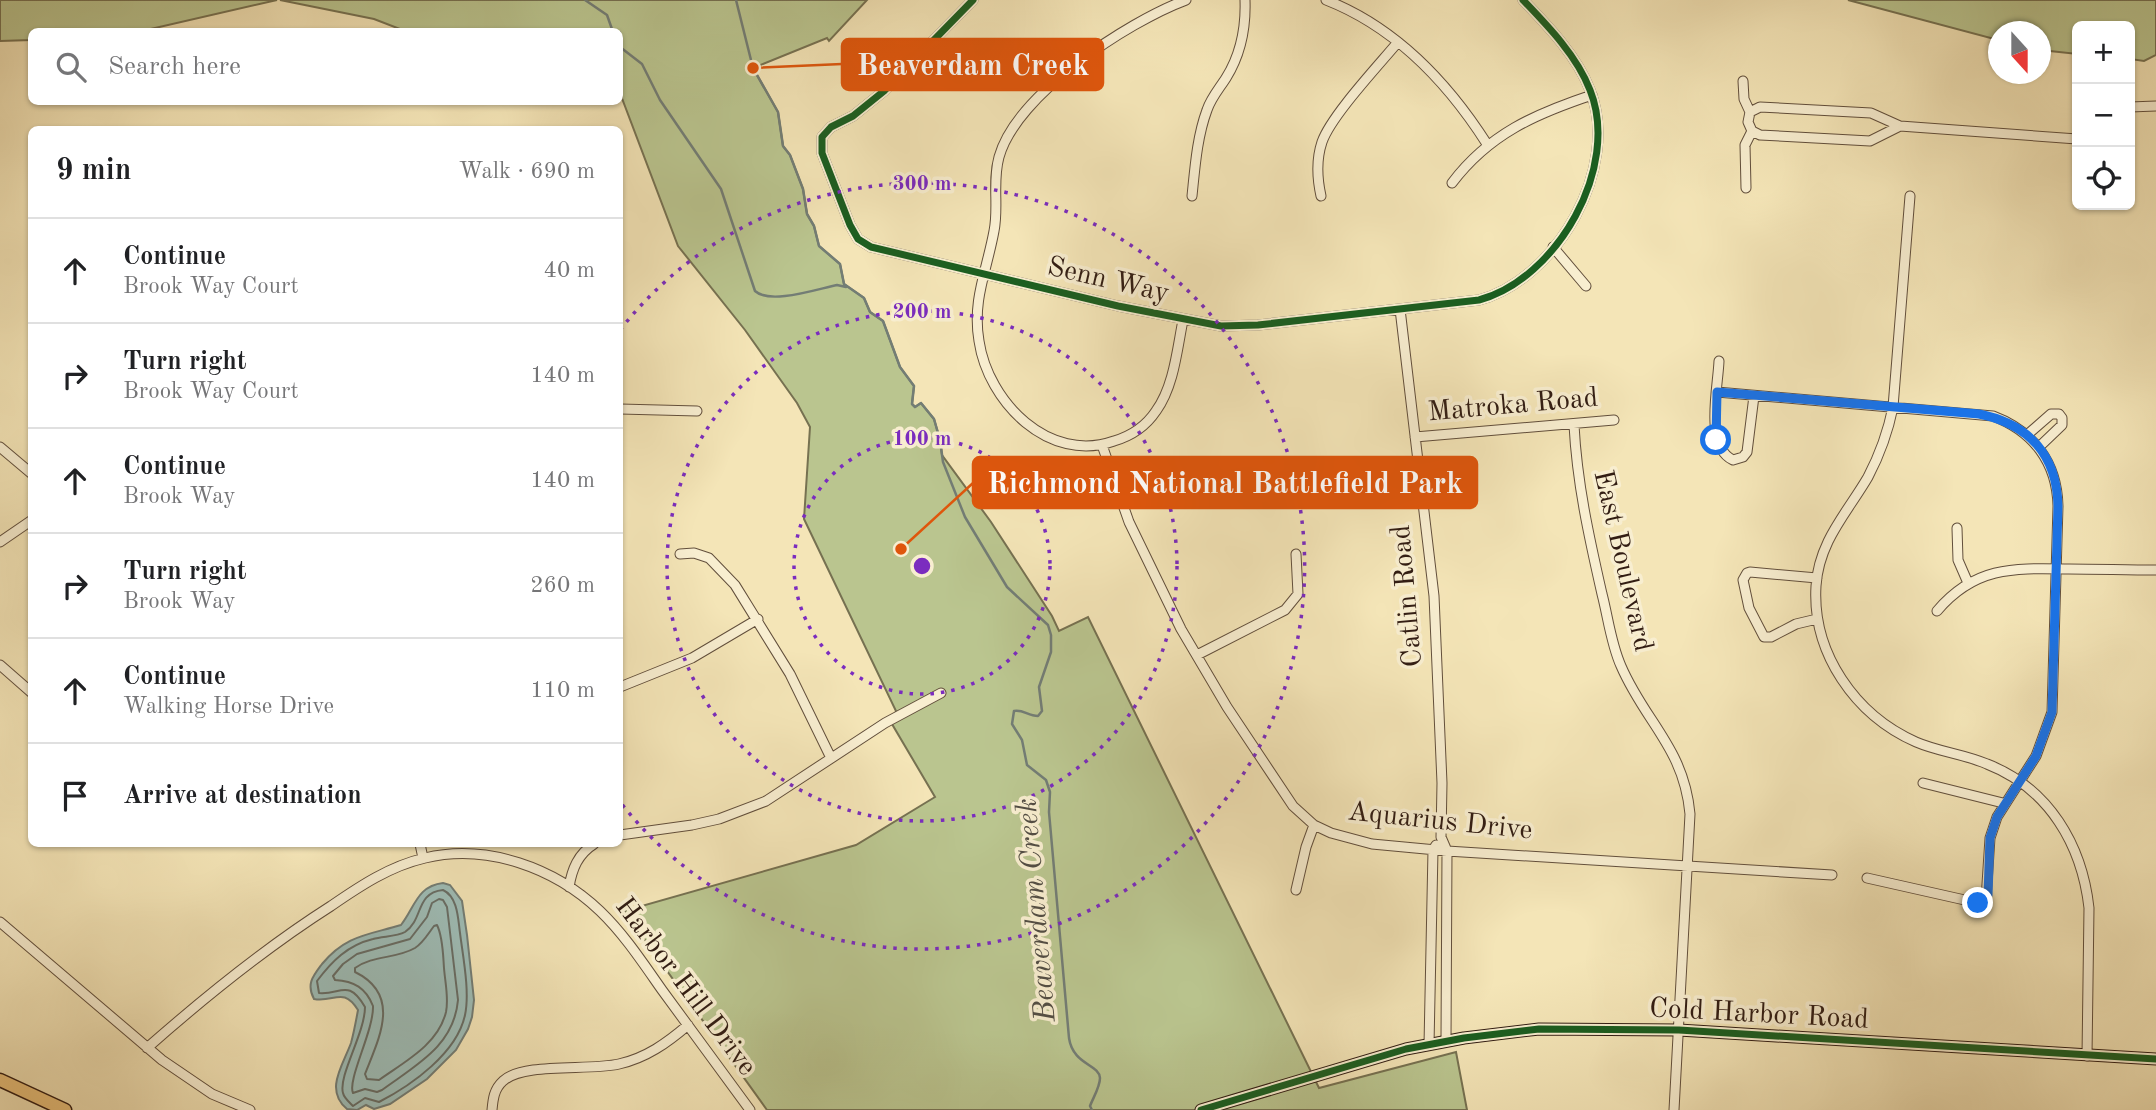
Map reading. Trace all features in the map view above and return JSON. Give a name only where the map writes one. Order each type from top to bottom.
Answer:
[{"type":"highway","points":[[0,1080],[65,1110]]},
{"type":"main road","name":"Cold Harbor Road","points":[[1201,1110],[1312,1076],[1429,1045],[1539,1029],[1679,1030],[2156,1059]]},
{"type":"street","name":"Senn Way","points":[[973,0],[868,105],[827,130],[821,144],[821,153],[853,232],[865,244],[1183,320],[1239,327],[1492,296],[1515,283],[1553,247],[1576,216],[1590,181],[1597,131],[1592,94]]},
{"type":"street","points":[[1183,320],[1167,390],[1155,413],[1134,432],[1102,445],[1081,447],[1057,442],[1028,425],[1003,399],[989,374],[978,340],[977,306],[996,219],[995,185],[999,158],[1016,124],[1057,81],[1096,49],[1186,0]]},
{"type":"street","points":[[1192,196],[1203,121],[1238,54],[1244,31],[1245,0]]},
{"type":"street","points":[[1326,0],[1371,22],[1398,42],[1454,97],[1488,144]]},
{"type":"street","points":[[1452,183],[1468,162],[1488,144],[1539,114],[1592,94],[1571,57],[1552,31],[1523,0]]},
{"type":"street","points":[[1321,196],[1317,167],[1327,131],[1398,42]]},
{"type":"street","points":[[1742,81],[1744,99],[1751,112]]},
{"type":"street","points":[[2135,107],[2156,106]]},
{"type":"street","points":[[1900,126],[1870,141],[1760,135],[1752,131],[1748,122],[1751,112],[1759,107],[1871,113],[1900,126],[2072,139]]},
{"type":"street","points":[[1746,188],[1745,145],[1752,131]]},
{"type":"street","points":[[1910,196],[1893,407],[1878,457],[1833,528],[1820,560],[1817,620],[1822,640],[1835,668],[1856,698],[1881,721],[1917,742],[1988,764],[2021,782],[2047,805],[2059,820],[2083,871],[2089,908],[2087,1056]]},
{"type":"street","points":[[1553,247],[1586,286]]},
{"type":"street","name":"Catlin Road","points":[[1400,309],[1434,596],[1442,783],[1441,837],[1447,851],[1446,1041]]},
{"type":"street","points":[[1719,360],[1716,440],[1721,452],[1733,460],[1739,459],[1747,452],[1754,396]]},
{"type":"street","points":[[1717,392],[1979,414],[2005,421],[2027,435],[2049,462],[2058,493],[2052,712],[2036,756],[2021,782],[2003,803],[1990,838],[1988,895],[1983,902],[1978,903],[1867,878]]},
{"type":"street","points":[[623,409],[697,411]]},
{"type":"street","points":[[2027,435],[2051,414],[2059,414],[2062,425],[2039,447]]},
{"type":"street","name":"Matroka Road","points":[[1415,437],[1614,420]]},
{"type":"street","name":"East Boulevard","points":[[1574,425],[1577,470],[1586,525],[1619,663],[1672,751],[1685,780],[1690,814],[1674,1110]]},
{"type":"street","name":"Aquarius Drive","points":[[1102,445],[1129,522],[1181,629],[1227,708],[1293,806],[1314,825],[1351,840],[1433,850],[1832,874]]},
{"type":"street","points":[[0,447],[28,471]]},
{"type":"street","points":[[0,542],[28,523]]},
{"type":"street","points":[[1957,528],[1958,560],[1968,583]]},
{"type":"street","points":[[680,554],[704,555],[735,585],[790,674],[831,758]]},
{"type":"street","points":[[1197,655],[1285,610],[1297,594],[1297,554]]},
{"type":"street","points":[[1937,611],[1956,591],[1968,583],[2007,569],[2156,570]]},
{"type":"street","points":[[1817,578],[1750,572],[1743,579],[1749,608],[1764,637],[1771,637],[1796,624],[1817,620]]},
{"type":"street","points":[[623,686],[692,658],[758,619]]},
{"type":"street","points":[[0,665],[28,689]]},
{"type":"street","points":[[623,835],[692,825],[743,811],[780,793],[885,723],[941,693]]},
{"type":"street","points":[[1923,783],[2003,803]]},
{"type":"street","points":[[1296,890],[1314,825]]},
{"type":"street","points":[[1429,1045],[1433,850],[1441,837]]},
{"type":"street","points":[[421,847],[423,858]]},
{"type":"street","points":[[569,887],[575,864],[582,852],[590,847]]},
{"type":"street","name":"Harbor Hill Drive","points":[[147,1048],[232,976],[300,926],[387,871],[423,858],[460,854],[498,857],[536,869],[569,887],[615,926],[750,1110]]},
{"type":"street","points":[[0,922],[147,1048],[212,1094],[250,1110]]},
{"type":"street","points":[[492,1110],[495,1092],[501,1083],[513,1074],[597,1067],[632,1061],[658,1048],[688,1026]]},
{"type":"green space","points":[[0,0],[277,0],[155,28],[28,28],[28,40],[0,41]]},
{"type":"green space","points":[[280,0],[867,0],[829,41],[827,38],[753,68],[778,112],[783,146],[790,155],[803,189],[807,214],[814,226],[819,246],[840,264],[844,284],[864,298],[870,312],[883,321],[900,367],[914,386],[912,404],[915,407],[921,403],[934,419],[942,455],[991,522],[1059,631],[1088,617],[1319,1088],[1456,1052],[1467,1110],[767,1110],[624,911],[856,845],[935,797],[892,724],[896,711],[804,519],[810,427],[797,403],[745,330],[678,246],[623,101],[623,28],[397,28],[374,19]]},
{"type":"green space","points":[[1848,0],[2156,0],[2156,55],[2144,61],[2135,60],[2135,21],[2072,21],[2072,53],[2051,51],[2051,21],[1988,21],[1988,37]]},
{"type":"water","points":[[443,883],[450,885],[462,901],[474,1000],[468,1029],[456,1050],[427,1079],[390,1104],[374,1109],[366,1105],[357,1110],[347,1109],[337,1094],[337,1077],[351,1043],[358,1010],[343,997],[314,999],[312,980],[322,964],[340,947],[358,937],[401,925],[427,888]]},
{"type":"waterway","points":[[585,0],[607,15],[612,28]]},
{"type":"waterway","name":"Beaverdam Creek","points":[[736,0],[753,68],[778,112],[783,146],[790,155],[803,189],[807,214],[814,226],[819,246],[840,264],[844,284],[864,298],[870,312],[883,321],[900,367],[914,386],[912,404],[915,407],[921,403],[934,419],[943,462],[965,517],[1007,587],[1048,625],[1051,652],[1039,687],[1042,711],[1038,716],[1014,711],[1012,724],[1022,740],[1027,765],[1046,780],[1050,792],[1049,812],[1069,1038],[1075,1054],[1099,1073],[1099,1085],[1090,1106],[1092,1110]]},
{"type":"waterway","points":[[623,49],[642,64],[660,100],[721,189],[755,291],[771,297],[837,285],[846,287]]},
{"type":"cycle path","points":[[973,0],[884,91],[853,116],[831,127],[822,137],[822,153],[858,239],[871,247],[1118,306],[1221,326],[1258,325],[1479,300],[1507,288],[1534,269],[1557,245],[1575,216],[1589,185],[1597,152],[1597,120],[1590,90],[1578,65],[1552,31],[1523,0]]},
{"type":"cycle path","points":[[1201,1110],[1406,1049],[1464,1038],[1539,1029],[1679,1030],[2156,1059]]},
{"type":"place","name":"Beaverdam Creek","points":[[753,68]]},
{"type":"place","name":"Richmond National Battlefield Park","points":[[901,549]]},
{"type":"route","points":[[1716,440],[1717,392],[1993,416],[2017,427],[2030,437],[2049,462],[2058,493],[2052,712],[2036,756],[2021,782],[2003,803],[1997,817],[1990,838],[1988,895],[1983,902],[1978,903]]}]
